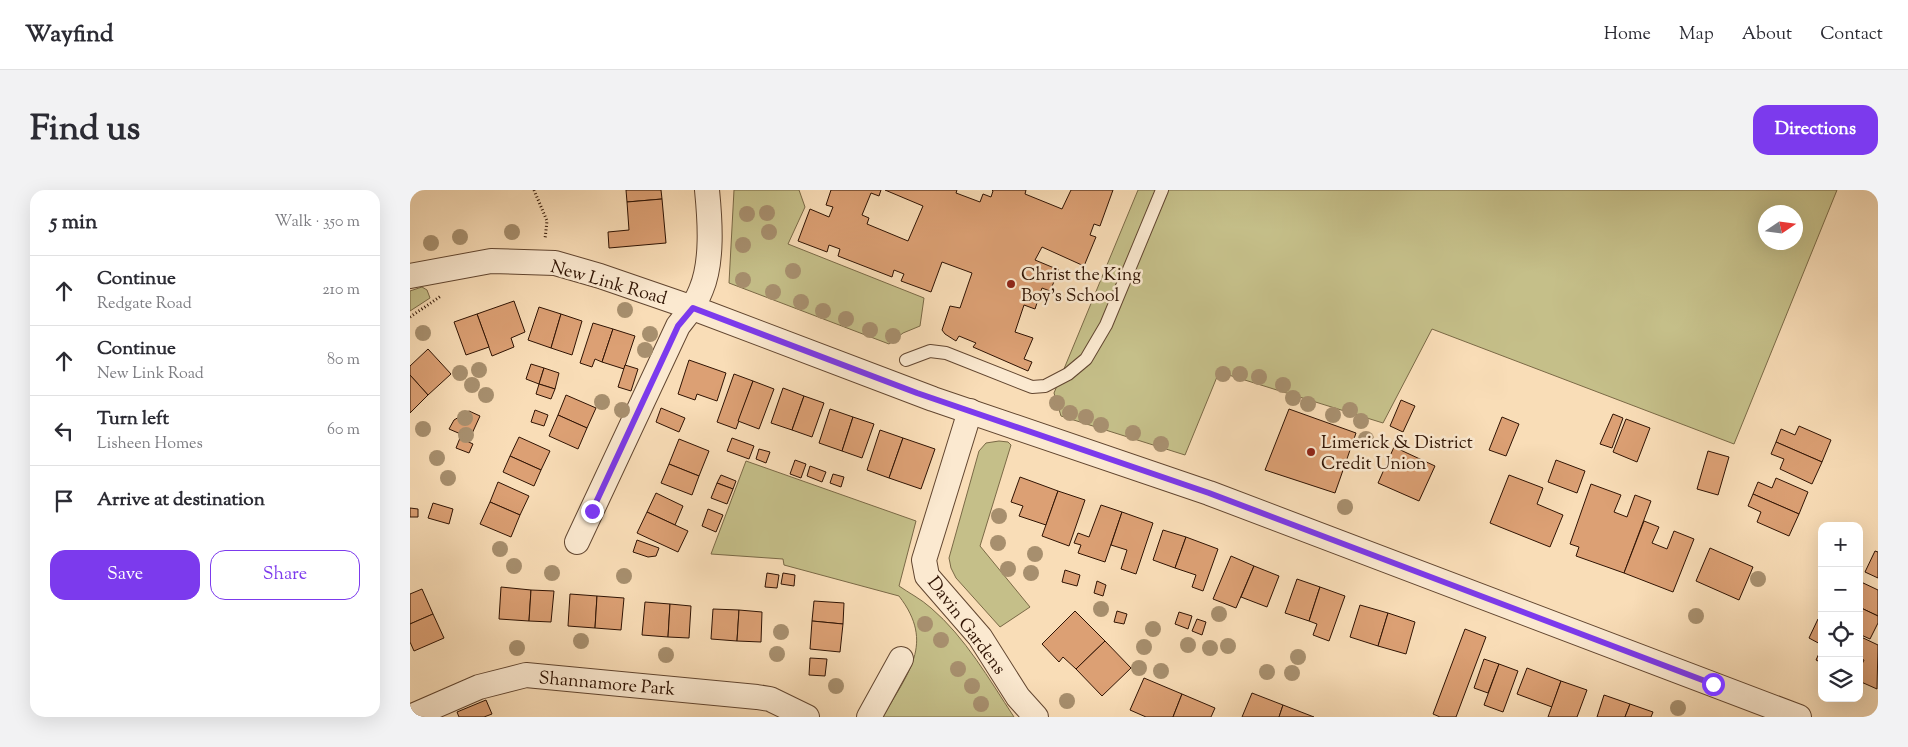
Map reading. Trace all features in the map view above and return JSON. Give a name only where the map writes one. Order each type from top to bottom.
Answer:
[{"type":"street","points":[[577,542],[678,326],[693,308],[702,289],[708,259],[710,230],[707,190]]},
{"type":"street","name":"New Link Road","points":[[410,276],[491,261],[555,264],[600,276],[693,308],[970,411],[1209,493],[1799,717]]},
{"type":"street","name":"Davin Gardens","points":[[970,411],[924,560],[927,576],[980,637],[1018,697],[1036,717]]},
{"type":"street","points":[[869,717],[901,659]]},
{"type":"street","name":"Shannamore Park","points":[[410,717],[479,687],[526,675],[757,697],[770,699],[807,717]]},
{"type":"lane","points":[[906,360],[930,351],[946,353],[1032,387],[1045,386],[1068,374],[1086,358],[1106,325],[1162,190]]},
{"type":"path","points":[[534,190],[547,221],[542,263]]},
{"type":"path","points":[[410,317],[444,295]]},
{"type":"shaded area","points":[[734,190],[799,190],[805,207],[788,244],[924,298],[920,326],[903,333],[889,344],[729,283]]},
{"type":"shaded area","points":[[1138,190],[1837,190],[1734,444],[1432,329],[1383,423],[1219,372],[1185,455],[1061,416],[1054,393]]},
{"type":"shaded area","points":[[422,287],[427,290],[430,298],[410,311],[410,291]]},
{"type":"shaded area","points":[[1008,442],[1011,445],[980,546],[1030,607],[1000,627],[956,578],[949,558],[979,451],[986,443]]},
{"type":"shaded area","points":[[746,461],[916,521],[899,586],[927,605],[955,632],[976,659],[1014,717],[883,717],[908,672],[917,644],[910,613],[899,596],[784,565],[783,559],[711,554]]},
{"type":"building","points":[[626,190],[661,190],[662,199],[627,202]]},
{"type":"building","name":"Christ the King Boy's School","points":[[831,190],[881,190],[879,196],[871,193],[862,215],[869,218],[867,224],[908,241],[923,206],[885,190],[957,190],[956,193],[980,202],[983,194],[991,197],[992,190],[1026,190],[1025,194],[1062,209],[1071,190],[1113,190],[1100,226],[1094,224],[1090,235],[1096,237],[1084,266],[1042,247],[1035,260],[1059,270],[1050,291],[1042,288],[1035,309],[1024,305],[1015,332],[1033,338],[1024,359],[1032,362],[1028,371],[973,347],[976,343],[959,336],[956,341],[942,330],[950,306],[960,308],[972,273],[942,262],[931,292],[901,281],[904,274],[894,270],[892,277],[838,256],[840,249],[829,245],[827,252],[798,241],[810,209],[829,217],[833,207],[826,205]]},
{"type":"building","points":[[662,199],[666,243],[609,248],[608,232],[629,230],[627,202]]},
{"type":"building","points":[[514,301],[525,332],[511,338],[514,347],[492,356],[477,314]]},
{"type":"building","points":[[539,307],[561,314],[551,348],[528,340]]},
{"type":"building","points":[[477,314],[489,347],[466,355],[454,322]]},
{"type":"building","points":[[561,314],[582,321],[572,355],[551,348]]},
{"type":"building","points":[[593,323],[613,329],[602,362],[595,359],[592,367],[580,363]]},
{"type":"building","points":[[613,329],[635,336],[624,369],[602,362]]},
{"type":"building","points":[[428,349],[451,374],[428,395],[410,375],[410,366]]},
{"type":"building","points":[[689,360],[726,373],[717,401],[697,394],[695,400],[678,394]]},
{"type":"building","points":[[531,364],[544,368],[539,384],[526,379]]},
{"type":"building","points":[[625,365],[638,369],[631,391],[618,387]]},
{"type":"building","points":[[544,368],[559,373],[555,389],[539,384]]},
{"type":"building","points":[[734,374],[753,381],[736,429],[717,422]]},
{"type":"building","points":[[410,375],[428,395],[410,413]]},
{"type":"building","points":[[753,381],[774,389],[759,429],[738,421]]},
{"type":"building","points":[[539,384],[555,389],[551,399],[536,394]]},
{"type":"building","points":[[783,388],[804,396],[792,430],[771,423]]},
{"type":"building","points":[[566,395],[596,408],[587,428],[558,415]]},
{"type":"building","points":[[804,396],[824,403],[812,437],[792,430]]},
{"type":"building","points":[[1401,400],[1415,406],[1403,432],[1390,426]]},
{"type":"building","points":[[661,408],[685,418],[679,432],[656,422]]},
{"type":"building","points":[[830,409],[853,417],[842,451],[819,443]]},
{"type":"building","name":"Limerick & District Credit Union","points":[[1289,409],[1356,433],[1335,493],[1265,470]]},
{"type":"building","points":[[535,410],[548,415],[544,426],[531,422]]},
{"type":"building","points":[[469,411],[480,416],[470,438],[449,429],[454,420]]},
{"type":"building","points":[[1613,414],[1623,418],[1612,448],[1600,444]]},
{"type":"building","points":[[558,415],[587,428],[578,449],[549,436]]},
{"type":"building","points":[[853,417],[874,424],[862,458],[842,451]]},
{"type":"building","points":[[1502,417],[1519,424],[1506,456],[1489,450]]},
{"type":"building","points":[[1626,419],[1650,428],[1637,462],[1613,452]]},
{"type":"building","points":[[1799,426],[1831,440],[1822,462],[1776,442],[1781,429],[1795,435]]},
{"type":"building","points":[[880,430],[903,438],[889,478],[867,470]]},
{"type":"building","points":[[519,437],[550,451],[541,470],[510,456]]},
{"type":"building","points":[[460,438],[473,444],[469,453],[456,448]]},
{"type":"building","points":[[732,438],[754,446],[749,459],[727,451]]},
{"type":"building","points":[[903,438],[935,449],[921,489],[889,478]]},
{"type":"building","points":[[679,439],[709,451],[699,476],[669,464]]},
{"type":"building","points":[[1776,442],[1822,462],[1812,484],[1780,469],[1784,459],[1771,454]]},
{"type":"building","points":[[1394,447],[1435,466],[1419,501],[1378,483]]},
{"type":"building","points":[[759,449],[770,452],[766,463],[756,459]]},
{"type":"building","points":[[1708,451],[1729,457],[1718,495],[1697,489]]},
{"type":"building","points":[[510,456],[541,470],[534,486],[503,472]]},
{"type":"building","points":[[795,460],[806,464],[801,478],[790,474]]},
{"type":"building","points":[[1556,460],[1585,471],[1577,493],[1548,482]]},
{"type":"building","points":[[669,464],[699,476],[692,495],[661,483]]},
{"type":"building","points":[[810,466],[826,472],[822,482],[807,476]]},
{"type":"building","points":[[833,474],[844,477],[841,487],[830,483]]},
{"type":"building","points":[[721,475],[736,481],[733,489],[717,483]]},
{"type":"building","points":[[1509,475],[1543,488],[1537,504],[1563,515],[1550,547],[1490,523]]},
{"type":"building","points":[[1020,477],[1058,491],[1046,525],[1019,516],[1023,506],[1011,502]]},
{"type":"building","points":[[1776,478],[1808,492],[1799,514],[1753,494],[1758,482],[1772,488]]},
{"type":"building","points":[[498,482],[529,496],[520,515],[490,502]]},
{"type":"building","points":[[717,483],[733,489],[727,504],[711,498]]},
{"type":"building","points":[[1591,484],[1621,495],[1614,512],[1627,517],[1635,495],[1651,501],[1624,573],[1576,556],[1579,547],[1570,544]]},
{"type":"building","points":[[1058,491],[1085,500],[1069,546],[1042,536]]},
{"type":"building","points":[[656,493],[683,506],[675,525],[647,512]]},
{"type":"building","points":[[1753,494],[1799,514],[1789,536],[1757,522],[1761,512],[1748,506]]},
{"type":"building","points":[[490,502],[520,515],[511,537],[480,524]]},
{"type":"building","points":[[433,503],[453,509],[449,524],[428,518]]},
{"type":"building","points":[[1101,505],[1122,512],[1105,562],[1078,553],[1081,545],[1074,543],[1078,533],[1089,537]]},
{"type":"building","points":[[410,508],[418,509],[418,517],[410,517]]},
{"type":"building","points":[[708,509],[723,515],[716,532],[702,526]]},
{"type":"building","points":[[647,512],[688,531],[678,552],[637,533]]},
{"type":"building","points":[[1122,512],[1153,523],[1136,574],[1121,569],[1127,550],[1111,545]]},
{"type":"building","points":[[1644,521],[1659,527],[1652,543],[1667,549],[1674,531],[1694,539],[1673,592],[1624,573]]},
{"type":"building","points":[[1163,530],[1186,537],[1175,568],[1153,560]]},
{"type":"building","points":[[1186,537],[1218,549],[1203,591],[1192,587],[1196,575],[1175,568]]},
{"type":"building","points":[[637,540],[659,548],[656,556],[648,557],[633,552]]},
{"type":"building","points":[[1710,548],[1753,567],[1739,600],[1696,581]]},
{"type":"building","points":[[1875,551],[1878,552],[1878,578],[1865,572]]},
{"type":"building","points":[[1231,556],[1254,566],[1236,608],[1213,599]]},
{"type":"building","points":[[1254,566],[1279,576],[1267,607],[1241,597]]},
{"type":"building","points":[[1065,570],[1080,575],[1077,586],[1062,582]]},
{"type":"building","points":[[767,573],[779,575],[777,588],[765,587]]},
{"type":"building","points":[[783,573],[795,575],[794,586],[781,584]]},
{"type":"building","points":[[1297,579],[1320,587],[1309,621],[1285,613]]},
{"type":"building","points":[[1097,581],[1106,585],[1103,596],[1094,593]]},
{"type":"building","points":[[1863,583],[1878,590],[1878,616],[1863,609]]},
{"type":"building","points":[[501,587],[531,590],[529,621],[499,619]]},
{"type":"building","points":[[1320,587],[1345,596],[1329,641],[1313,635],[1317,624],[1309,621]]},
{"type":"building","points":[[422,589],[433,614],[410,624],[410,594]]},
{"type":"building","points":[[531,590],[554,591],[551,622],[529,621]]},
{"type":"building","points":[[570,594],[597,596],[595,628],[568,626]]},
{"type":"building","points":[[597,596],[624,598],[621,630],[595,628]]},
{"type":"building","points":[[814,601],[844,603],[843,624],[812,621]]},
{"type":"building","points":[[645,602],[670,604],[668,637],[642,635]]},
{"type":"building","points":[[670,604],[691,606],[689,638],[668,637]]},
{"type":"building","points":[[1360,605],[1388,613],[1378,646],[1350,637]]},
{"type":"building","points":[[713,609],[739,610],[737,641],[711,639]]},
{"type":"building","points":[[1863,609],[1878,616],[1878,623],[1870,639],[1863,636]]},
{"type":"building","points":[[739,610],[762,612],[761,642],[737,641]]},
{"type":"building","points":[[1075,611],[1105,641],[1076,669],[1063,657],[1059,662],[1042,644]]},
{"type":"building","points":[[1117,611],[1127,614],[1124,624],[1114,622]]},
{"type":"building","points":[[1179,612],[1192,616],[1188,629],[1175,624]]},
{"type":"building","points":[[1388,613],[1415,622],[1406,654],[1378,646]]},
{"type":"building","points":[[433,614],[444,638],[414,651],[410,642],[410,624]]},
{"type":"building","points":[[1197,619],[1206,622],[1202,635],[1192,631]]},
{"type":"building","points":[[1818,619],[1818,643],[1809,638]]},
{"type":"building","points":[[812,621],[843,624],[840,652],[810,649]]},
{"type":"building","points":[[1465,629],[1486,637],[1456,717],[1440,717],[1433,714]]},
{"type":"building","points":[[1863,638],[1878,645],[1877,689],[1863,683]]},
{"type":"building","points":[[1105,641],[1131,668],[1102,696],[1076,669]]},
{"type":"building","points":[[810,658],[827,659],[825,676],[809,675]]},
{"type":"building","points":[[1484,659],[1499,664],[1488,693],[1474,688]]},
{"type":"building","points":[[1499,664],[1518,671],[1503,712],[1484,705]]},
{"type":"building","points":[[1527,668],[1561,681],[1552,707],[1517,694]]},
{"type":"building","points":[[1144,678],[1182,694],[1173,717],[1146,717],[1130,710]]},
{"type":"building","points":[[1561,681],[1587,690],[1577,717],[1548,717]]},
{"type":"building","points":[[1252,693],[1283,705],[1279,717],[1242,717]]},
{"type":"building","points":[[1182,694],[1215,708],[1211,717],[1173,717]]},
{"type":"building","points":[[1604,695],[1630,704],[1625,717],[1597,717]]},
{"type":"building","points":[[486,700],[492,714],[484,717],[459,717],[457,712]]},
{"type":"building","points":[[1630,704],[1653,712],[1651,717],[1625,717]]},
{"type":"building","points":[[1283,705],[1314,717],[1279,717]]},
{"type":"place","name":"Christ the King Boy's School","points":[[1011,284]]},
{"type":"place","name":"Limerick & District Credit Union","points":[[1311,452]]},
{"type":"route","points":[[592,511],[678,326],[693,308],[917,393],[1209,493],[1713,684]]}]
